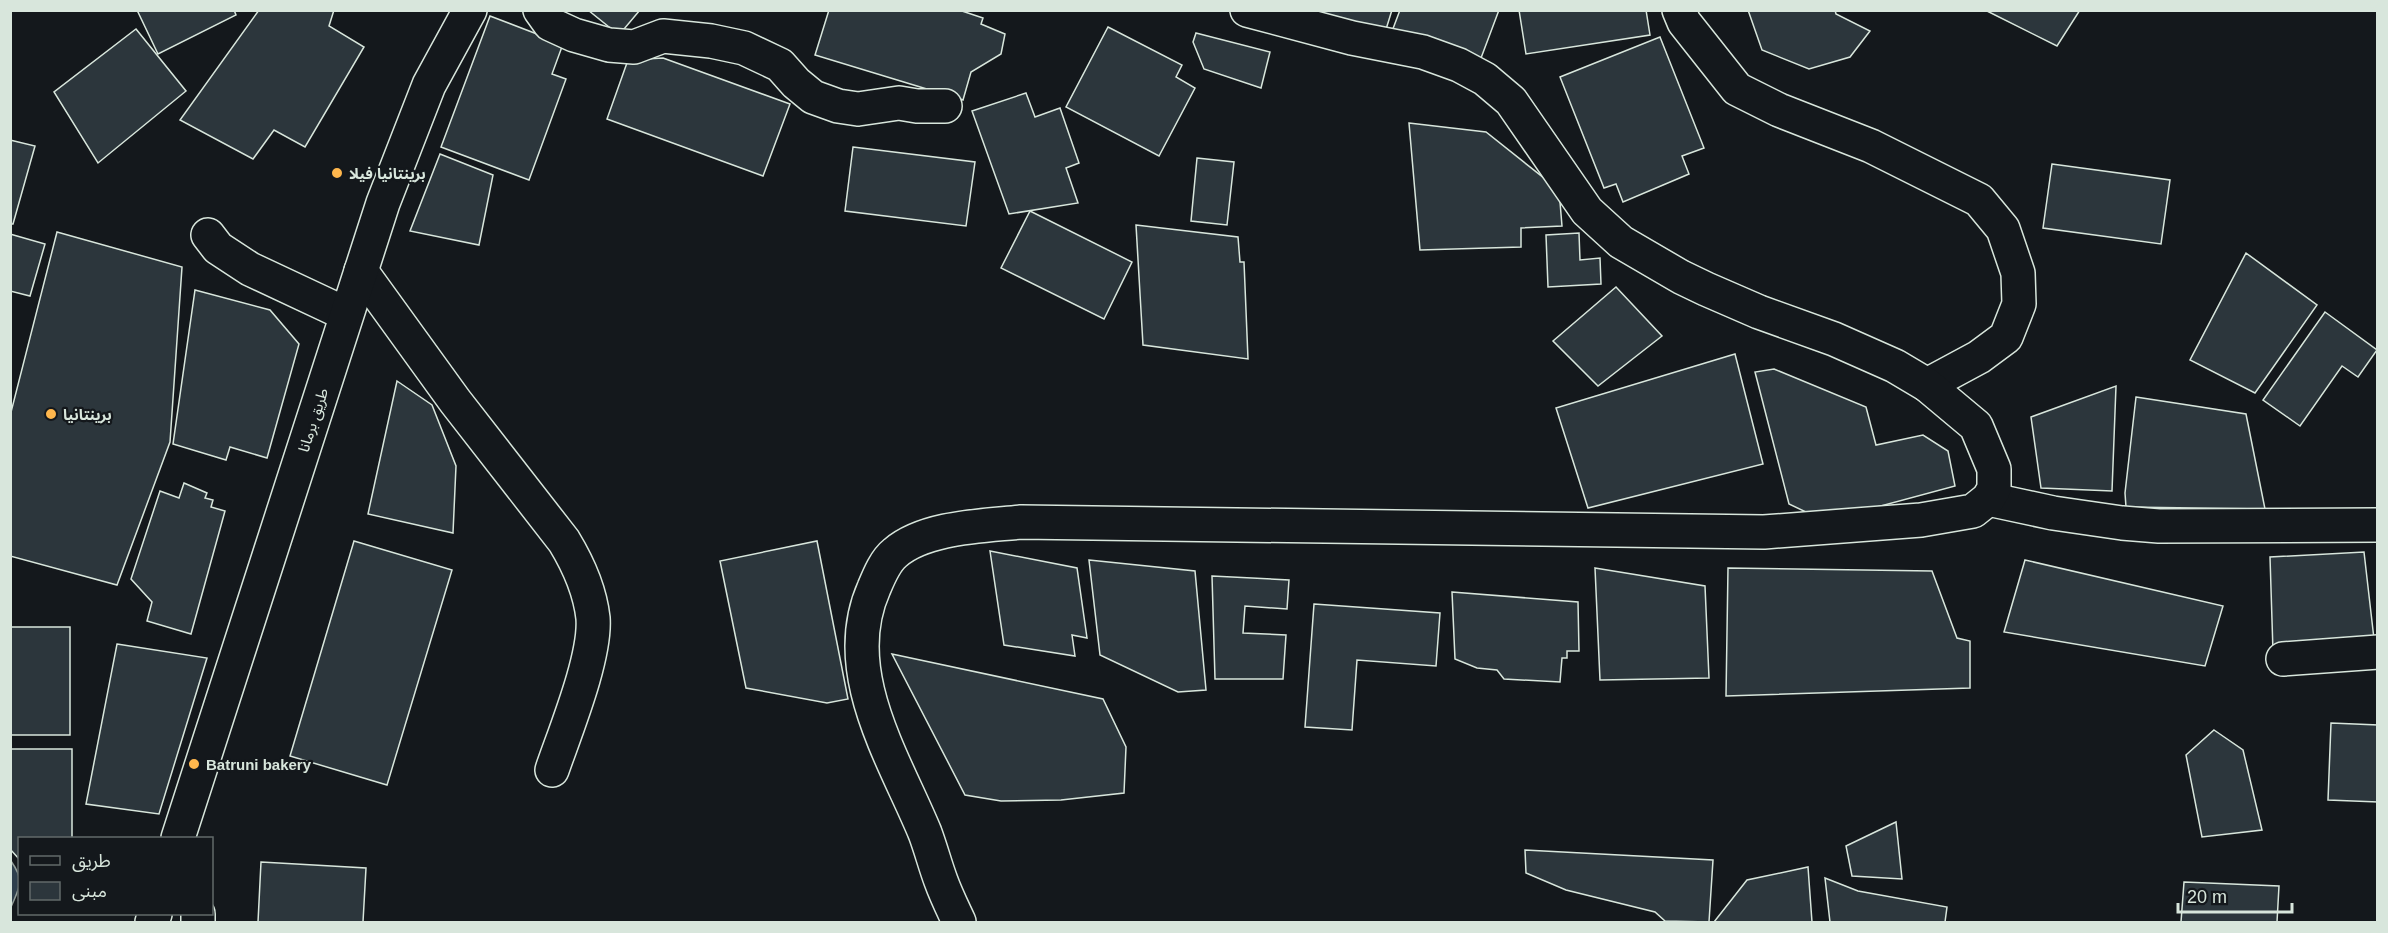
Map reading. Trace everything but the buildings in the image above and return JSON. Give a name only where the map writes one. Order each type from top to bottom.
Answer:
[{"type":"street","name":"طريق برمانا","points":[[178,837],[346,314],[395,169],[429,85],[470,10]]},
{"type":"street","points":[[540,10],[550,24],[574,35],[609,45],[634,47],[663,36],[711,41],[744,48],[780,65],[813,97],[838,106],[858,109],[898,103],[945,106]]},
{"type":"street","points":[[959,922],[941,883],[926,835],[880,732],[865,686],[862,641],[868,600],[880,574],[893,554],[913,541],[967,527],[1021,522],[1764,532],[1921,520],[1973,511],[1988,499],[1995,489],[1994,470],[1976,426],[1927,385],[1895,366],[1834,339],[1759,312],[1698,285],[1621,242],[1587,211],[1511,101],[1485,79],[1460,65],[1423,52],[1352,38],[1247,10]]},
{"type":"street","points":[[1679,10],[1684,22],[1737,89],[1779,111],[1871,146],[1979,200],[2003,230],[2018,273],[2019,304],[2006,337],[1979,357],[1927,385]]},
{"type":"street","points":[[208,235],[218,248],[250,269],[346,314]]},
{"type":"street","points":[[361,271],[455,401],[564,541],[578,563],[593,619],[590,651],[552,770]]},
{"type":"street","points":[[1988,499],[2053,513],[2122,524],[2159,526],[2378,525]]},
{"type":"street","points":[[2283,659],[2378,652]]},
{"type":"water","points":[[11,861],[18,874],[18,891],[11,907]]},
{"type":"place","name":"برينتانيا فيلا","points":[[337,173]]},
{"type":"place","name":"برينتانيا","points":[[51,414]]},
{"type":"place","name":"Batruni bakery","points":[[194,764]]}]
